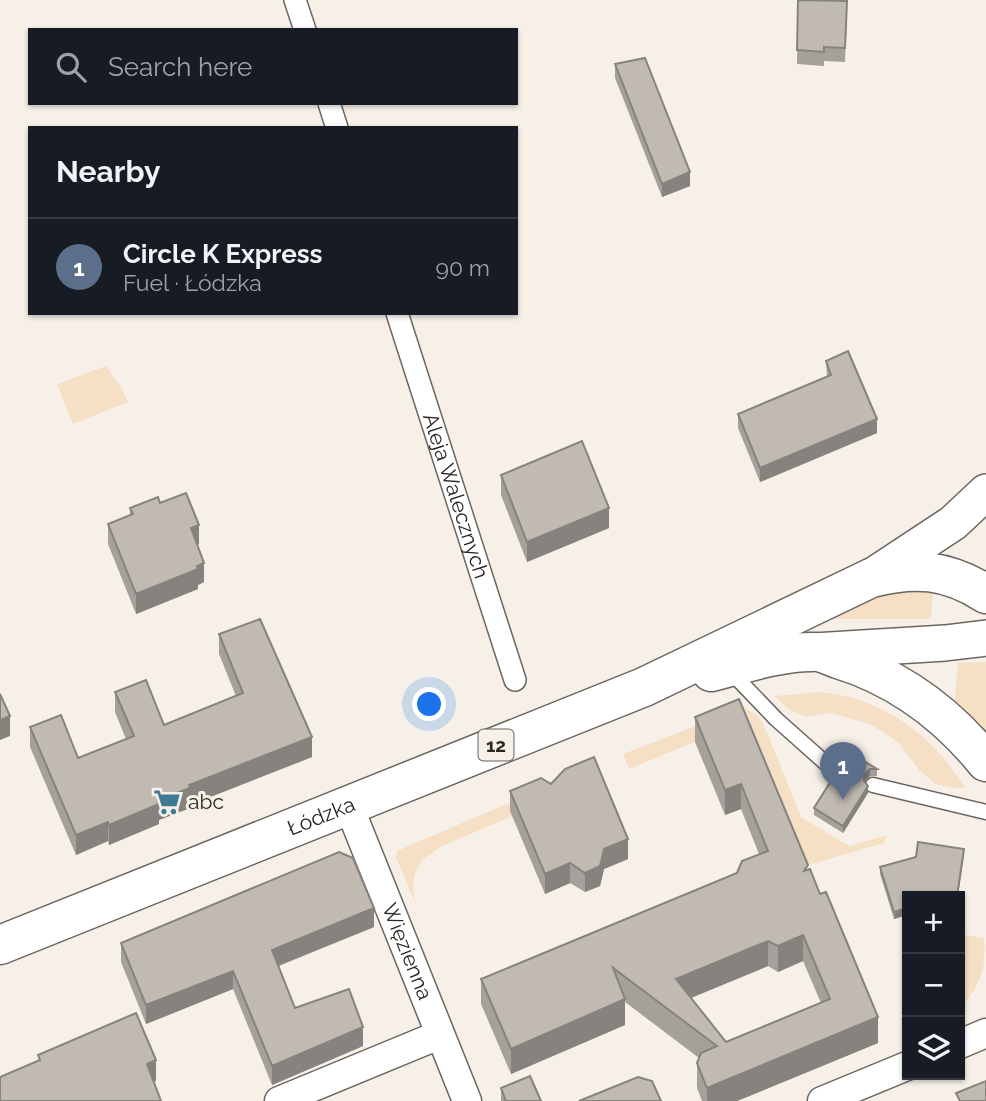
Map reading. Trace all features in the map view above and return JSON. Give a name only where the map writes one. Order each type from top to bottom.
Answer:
[{"type":"main road","name":"12","points":[[871,578],[894,572],[935,572],[954,577],[986,594]]},
{"type":"main road","name":"Łódzka","points":[[0,945],[645,687],[871,578]]},
{"type":"main road","name":"12","points":[[814,651],[853,663],[912,693],[961,733],[986,762]]},
{"type":"main road","name":"Łódzka","points":[[645,687],[814,651]]},
{"type":"street","points":[[295,0],[304,28]]},
{"type":"street","points":[[330,105],[336,126]]},
{"type":"street","name":"Aleja Walecznych","points":[[398,315],[516,680]]},
{"type":"street","points":[[871,578],[953,523],[986,492]]},
{"type":"street","points":[[814,651],[986,638]]},
{"type":"street","name":"Więzienna","points":[[348,804],[467,1101]]},
{"type":"street","points":[[965,1042],[986,1033]]},
{"type":"street","points":[[279,1101],[439,1035]]},
{"type":"street","points":[[822,1101],[902,1068]]},
{"type":"lane","points":[[727,668],[776,719],[839,775]]},
{"type":"lane","points":[[873,785],[986,812]]},
{"type":"shaded area","points":[[106,366],[128,402],[73,424],[57,384]]},
{"type":"shaded area","points":[[933,585],[931,619],[827,619],[874,594]]},
{"type":"shaded area","points":[[986,662],[986,741],[954,706],[958,663]]},
{"type":"shaded area","points":[[819,692],[864,702],[904,722],[938,751],[965,788],[935,784],[919,770],[898,742],[870,724],[831,713],[805,717],[789,710],[775,696]]},
{"type":"shaded area","points":[[744,707],[758,716],[764,725],[801,817],[849,846],[887,835],[884,843],[799,868],[739,724],[629,769],[623,754]]},
{"type":"shaded area","points":[[525,796],[510,811],[513,816],[442,847],[423,860],[414,879],[417,907],[396,858],[397,851]]},
{"type":"shaded area","points":[[965,935],[984,938],[983,968],[973,992],[965,1002]]},
{"type":"building","points":[[798,0],[847,1],[845,48],[824,47],[824,52],[797,50]]},
{"type":"building","points":[[645,58],[690,172],[662,184],[615,64]]},
{"type":"building","points":[[848,351],[877,419],[760,468],[738,414],[831,375],[826,361]]},
{"type":"building","points":[[582,441],[609,508],[527,542],[501,475]]},
{"type":"building","points":[[186,493],[199,525],[191,528],[204,563],[197,566],[198,569],[136,594],[108,524],[133,514],[130,508],[158,497],[160,503]]},
{"type":"building","points":[[260,619],[312,737],[189,785],[190,788],[158,800],[159,804],[109,825],[108,822],[76,835],[30,727],[61,715],[78,758],[134,736],[115,692],[146,680],[164,725],[243,693],[219,634]]},
{"type":"building","points":[[0,694],[10,716],[0,720]]},
{"type":"building","points":[[739,699],[808,865],[804,871],[810,869],[820,894],[826,892],[878,1017],[707,1088],[697,1063],[701,1053],[717,1046],[613,968],[625,999],[511,1049],[481,979],[737,873],[742,861],[768,851],[741,784],[725,790],[695,717]],"holes":[[[803,935],[830,999],[726,1042],[676,979],[768,941],[778,946]]]},
{"type":"building","points":[[849,752],[877,769],[870,769],[864,775],[868,786],[843,826],[814,808],[834,776],[847,774],[848,766],[844,760]]},
{"type":"building","points":[[594,757],[628,839],[604,849],[600,866],[585,873],[570,863],[545,874],[510,791],[541,778],[551,784],[565,769]]},
{"type":"building","points":[[918,842],[964,849],[958,891],[902,891],[902,910],[894,912],[880,867],[916,857]]},
{"type":"building","points":[[339,852],[353,858],[374,908],[272,950],[295,1008],[349,989],[363,1027],[272,1066],[233,971],[146,1005],[121,943]]},
{"type":"building","points":[[136,1013],[156,1060],[147,1064],[161,1101],[0,1101],[0,1077],[40,1060],[38,1055]]},
{"type":"building","points":[[530,1076],[541,1101],[506,1101],[501,1088]]},
{"type":"building","points":[[638,1077],[652,1081],[661,1101],[579,1101]]},
{"type":"building","points":[[986,1081],[986,1101],[960,1101],[956,1093]]},
{"type":"place","name":"Circle K Express","points":[[843,800]]},
{"type":"place","name":"abc","points":[[167,802]]}]
